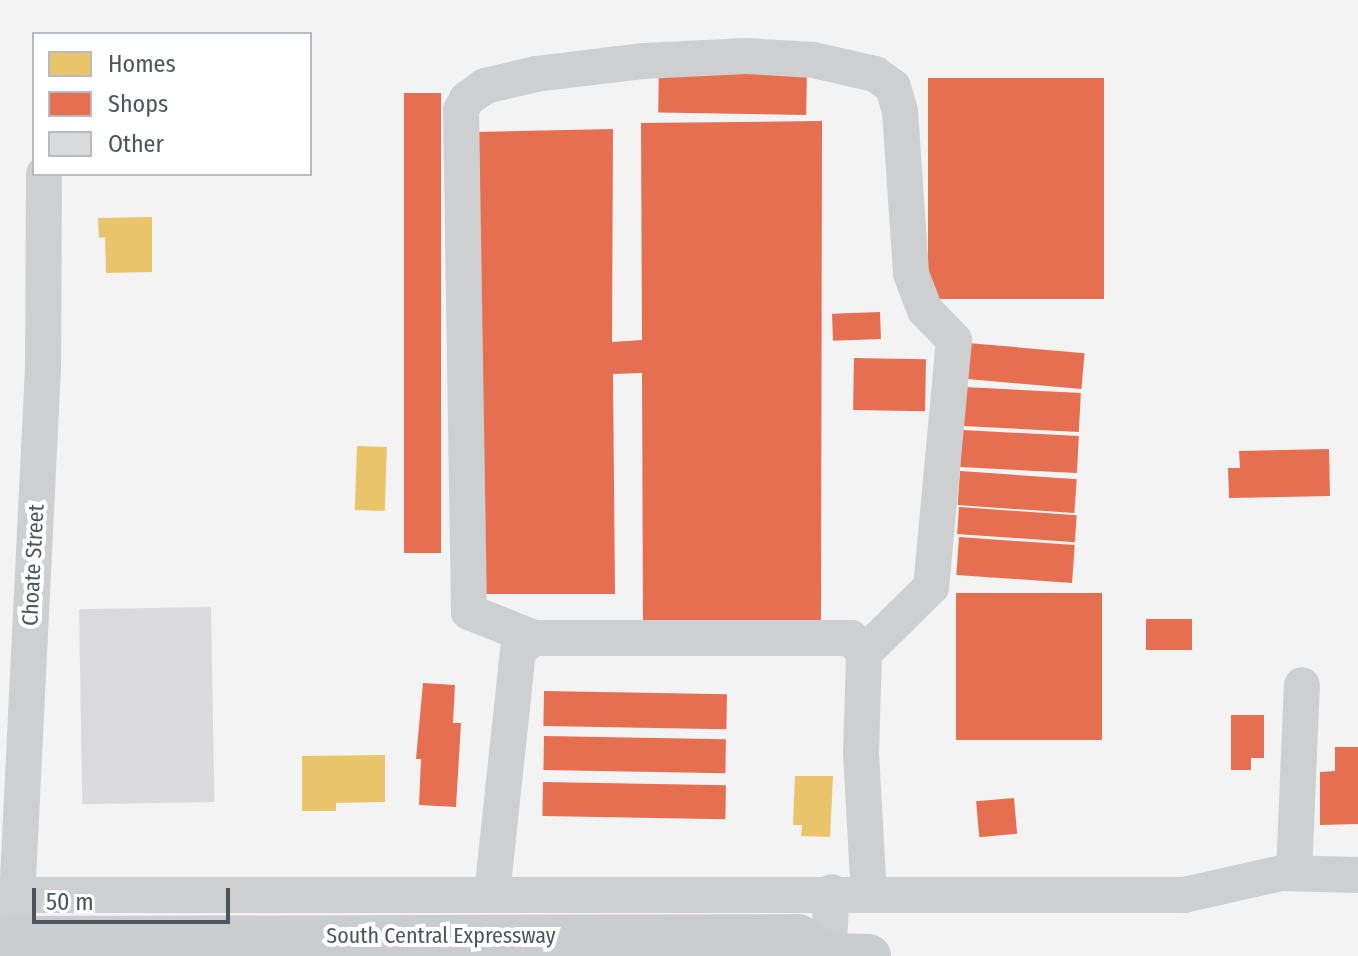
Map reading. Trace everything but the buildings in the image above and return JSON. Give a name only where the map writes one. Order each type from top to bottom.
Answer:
[{"type":"main road","name":"South Central Expressway","points":[[12,932],[798,936],[828,956],[869,956]]},
{"type":"street","points":[[864,653],[931,587],[954,340],[925,310],[911,274],[900,111],[893,87],[875,74],[813,60],[746,56],[644,61],[536,74],[485,86],[467,99],[461,110],[469,612],[534,638],[851,638],[864,653],[861,753],[869,894]]},
{"type":"street","name":"Choate Street","points":[[12,932],[43,368],[44,176]]},
{"type":"street","points":[[492,894],[518,650],[534,638]]},
{"type":"street","points":[[1294,873],[1302,685]]},
{"type":"street","points":[[12,932],[492,894],[832,892],[1184,895],[1282,873],[1358,875]]},
{"type":"street","points":[[828,956],[832,892]]}]
